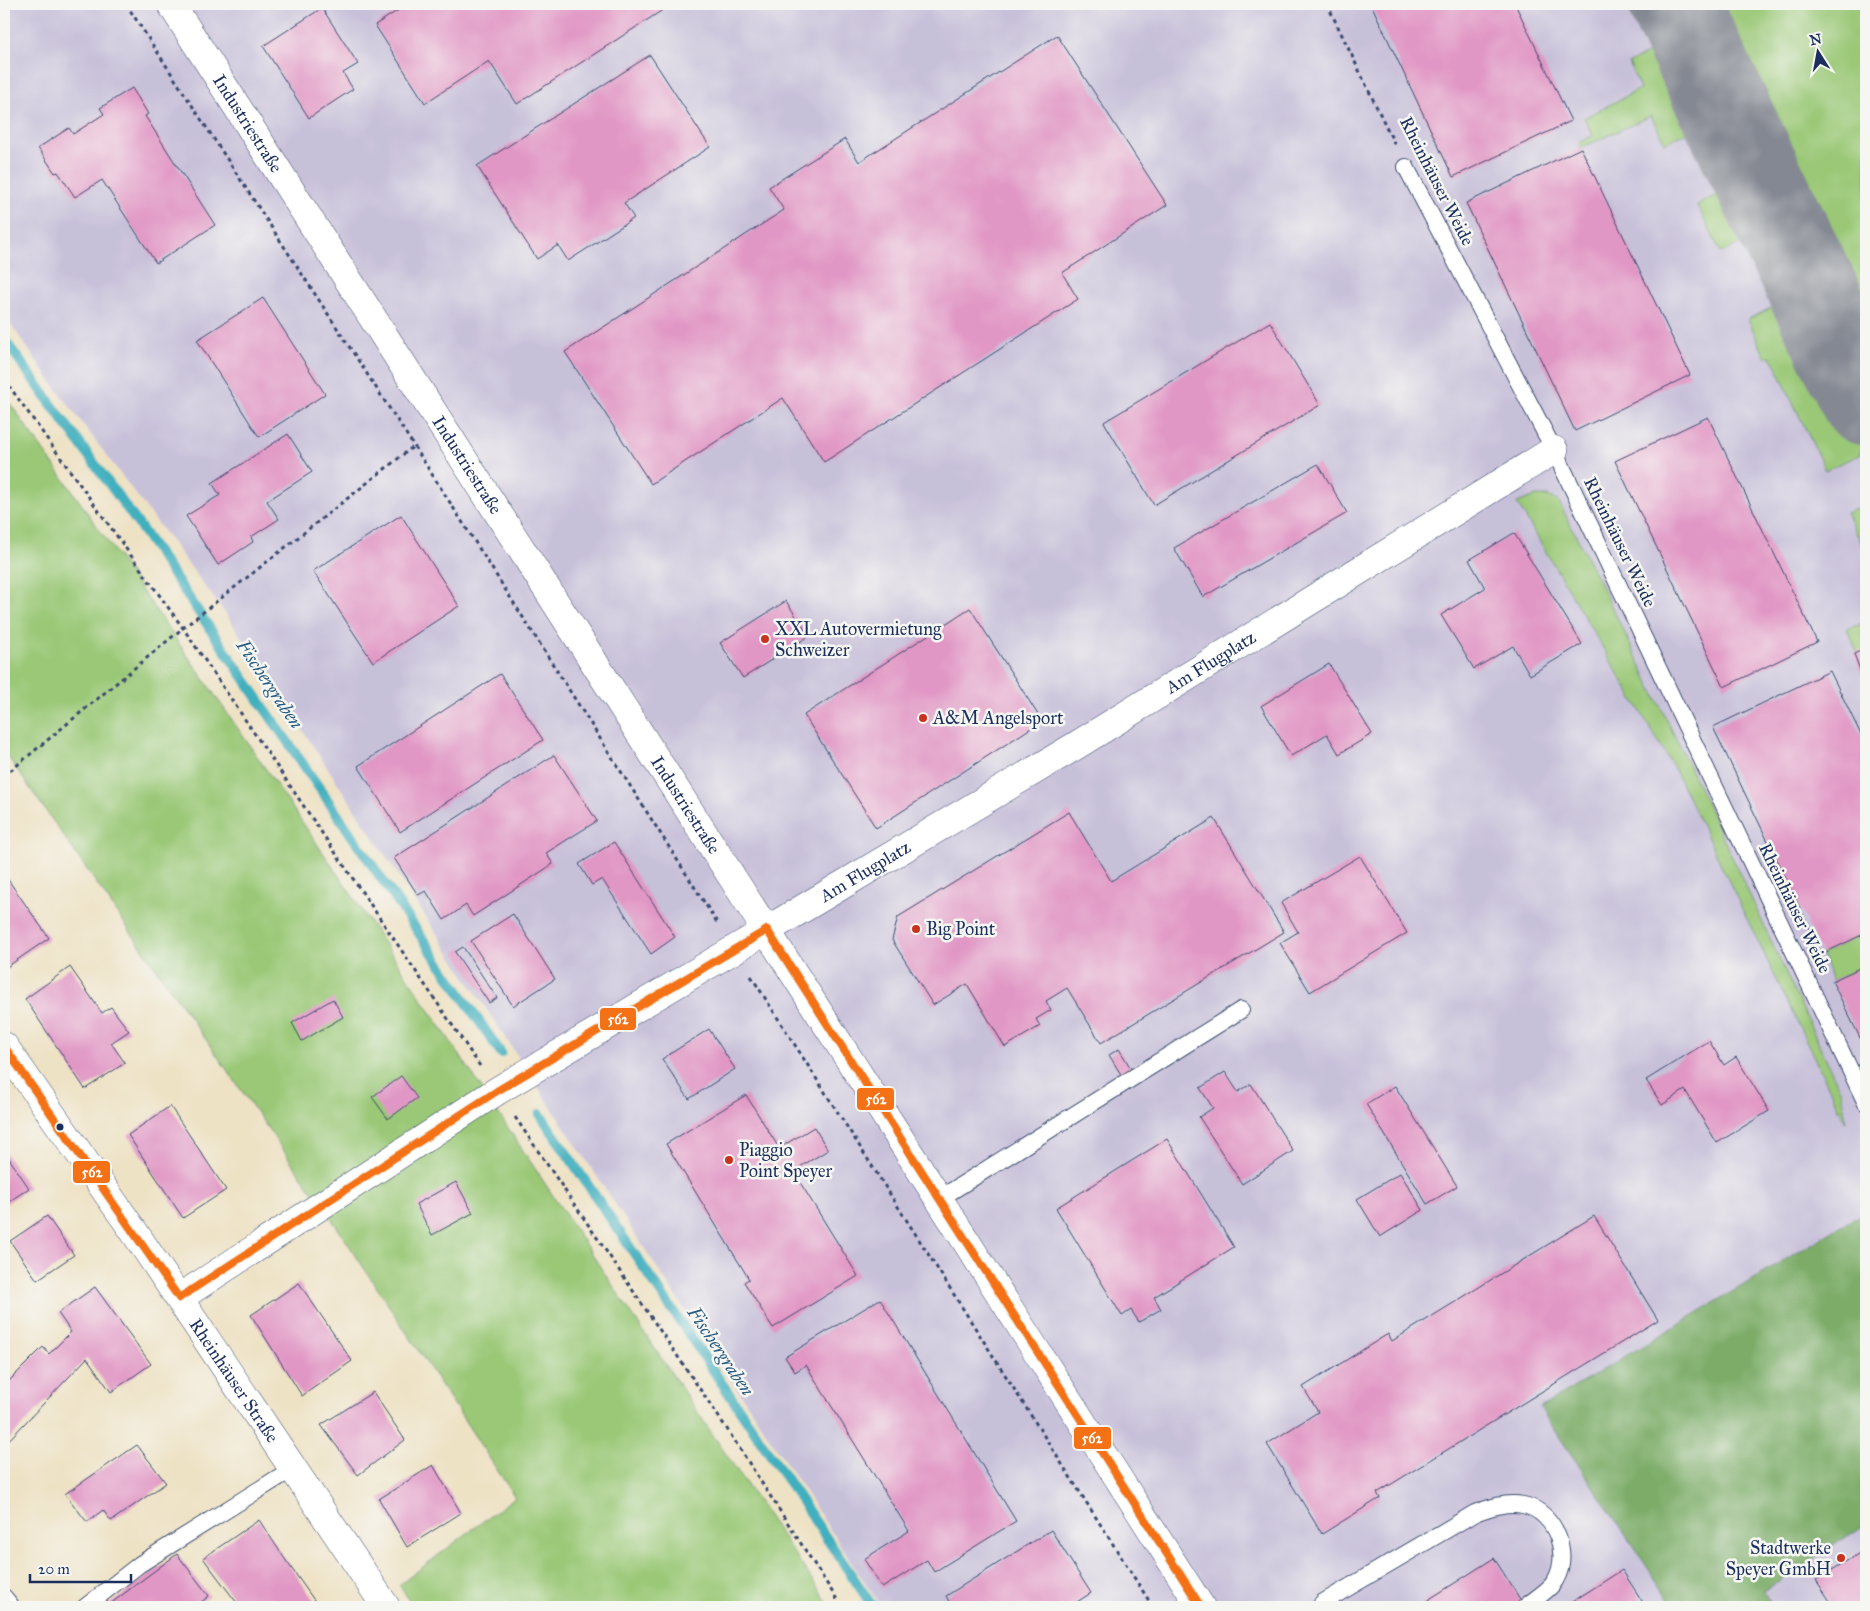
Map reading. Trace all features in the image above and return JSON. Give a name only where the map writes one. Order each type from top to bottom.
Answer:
[{"type":"street","name":"Industriestraße","points":[[171,4],[1201,1607]]},
{"type":"street","name":"Am Flugplatz","points":[[179,1298],[497,1091],[1077,745],[1554,450]]},
{"type":"street","name":"Rheinhäuser Straße","points":[[4,1046],[179,1298],[386,1607]]},
{"type":"lane","name":"Rheinhäuser Weide","points":[[1406,167],[1554,450],[1866,1103]]},
{"type":"lane","points":[[939,1199],[1241,1010]]},
{"type":"lane","points":[[85,1607],[140,1564],[292,1469]]},
{"type":"lane","points":[[1324,1607],[1322,1603],[1475,1513],[1493,1506],[1510,1504],[1525,1505],[1549,1520],[1560,1543],[1561,1564],[1552,1584],[1525,1607]]},
{"type":"lane","points":[[4,1597],[12,1607]]},
{"type":"path","points":[[126,4],[414,446],[1153,1607]]},
{"type":"path","name":"Rheinhäuser Weide","points":[[1328,4],[1406,167]]},
{"type":"path","points":[[4,379],[183,628]]},
{"type":"path","points":[[4,776],[183,628],[441,424]]},
{"type":"shaded area","points":[[4,4],[1866,4],[1866,1607],[881,1607],[226,614],[58,391],[4,315]]},
{"type":"green space","points":[[1696,4],[1866,4],[1866,354]]},
{"type":"green space","points":[[1672,41],[1708,116],[1708,122],[1665,143],[1651,116],[1581,148],[1579,143],[1593,136],[1584,118],[1640,89],[1629,63]]},
{"type":"green space","points":[[1738,184],[1742,185],[1764,232],[1721,253],[1697,205]]},
{"type":"green space","points":[[1796,296],[1863,435],[1864,441],[1860,455],[1825,470],[1771,356],[1765,357],[1748,319]]},
{"type":"green space","points":[[4,395],[300,818],[695,1409],[831,1607],[414,1607],[399,1585],[515,1497],[339,1230],[4,751]]},
{"type":"green space","points":[[1536,496],[1548,496],[1559,502],[1596,575],[1704,796],[1842,1094],[1846,1123],[1674,768],[1517,503]]},
{"type":"green space","points":[[1866,505],[1866,552],[1846,513]]},
{"type":"green space","points":[[1866,622],[1866,673],[1847,629]]},
{"type":"green space","points":[[1866,933],[1866,965],[1832,981],[1822,954]]},
{"type":"green space","points":[[1866,1211],[1866,1524],[1764,1591],[1774,1607],[1674,1607],[1540,1408]]},
{"type":"building","points":[[408,4],[672,4],[517,104],[489,61],[425,103],[375,25]]},
{"type":"building","points":[[1371,4],[1515,4],[1571,121],[1453,177]]},
{"type":"building","points":[[322,8],[358,64],[343,73],[353,89],[309,118],[263,46]]},
{"type":"building","points":[[1057,35],[1167,205],[1062,273],[1078,299],[824,462],[783,398],[651,484],[565,352],[784,210],[769,187],[845,139],[859,162]]},
{"type":"building","points":[[650,55],[710,147],[624,203],[634,218],[568,261],[558,245],[537,259],[477,166]]},
{"type":"building","points":[[132,88],[148,114],[145,116],[215,225],[156,263],[102,180],[75,197],[38,148],[69,128],[73,134],[104,114],[100,108]]},
{"type":"building","points":[[1581,148],[1690,375],[1575,431],[1466,203]]},
{"type":"building","points":[[263,298],[325,394],[259,437],[197,340]]},
{"type":"building","points":[[1270,322],[1320,405],[1154,505],[1104,422]]},
{"type":"building","points":[[1708,417],[1817,642],[1724,687],[1615,461]]},
{"type":"building","points":[[288,434],[312,472],[267,501],[279,519],[251,537],[253,542],[218,565],[186,516],[220,495],[212,483]]},
{"type":"building","points":[[1318,464],[1347,513],[1203,597],[1174,548]]},
{"type":"building","points":[[401,515],[459,606],[373,662],[313,571]]},
{"type":"building","points":[[1514,533],[1582,644],[1530,675],[1513,646],[1474,669],[1441,615],[1485,588],[1469,560]]},
{"type":"building","name":"XXL Autovermietung Schweizer","points":[[786,601],[809,636],[743,678],[720,643]]},
{"type":"building","name":"A&M Angelsport","points":[[970,608],[1042,721],[876,828],[804,715]]},
{"type":"building","points":[[1866,648],[1866,677],[1863,678],[1854,654]]},
{"type":"building","points":[[1329,664],[1372,734],[1339,754],[1327,734],[1291,756],[1261,706]]},
{"type":"building","points":[[1830,671],[1866,745],[1866,933],[1822,954],[1713,727]]},
{"type":"building","points":[[500,674],[543,740],[400,832],[358,766]]},
{"type":"building","points":[[554,755],[597,821],[546,853],[553,864],[473,916],[466,905],[444,920],[426,891],[418,895],[394,858]]},
{"type":"building","points":[[1069,812],[1111,881],[1214,818],[1284,932],[1101,1043],[1067,988],[1046,1001],[1051,1010],[1036,1019],[1040,1026],[1005,1047],[967,984],[933,1005],[892,940],[898,917]]},
{"type":"building","points":[[614,842],[675,937],[651,954],[602,879],[592,885],[579,864]]},
{"type":"building","points":[[1360,856],[1407,933],[1310,992],[1280,943],[1298,932],[1281,903]]},
{"type":"building","points":[[4,874],[49,938],[4,969]]},
{"type":"building","points":[[513,914],[555,979],[513,1006],[471,941]]},
{"type":"building","points":[[463,947],[497,998],[489,1003],[455,952]]},
{"type":"building","points":[[1866,965],[1866,1050],[1832,981]]},
{"type":"building","points":[[70,967],[102,1013],[111,1007],[129,1031],[111,1043],[125,1063],[85,1089],[25,999]]},
{"type":"building","points":[[333,999],[343,1017],[302,1041],[292,1023]]},
{"type":"building","points":[[709,1029],[735,1069],[689,1099],[662,1059]]},
{"type":"building","points":[[1709,1041],[1724,1065],[1736,1057],[1769,1111],[1717,1143],[1685,1090],[1662,1105],[1646,1080]]},
{"type":"building","points":[[1119,1049],[1135,1075],[1125,1081],[1109,1055]]},
{"type":"building","points":[[1225,1072],[1238,1092],[1251,1084],[1293,1151],[1242,1184],[1199,1117],[1213,1108],[1200,1088]]},
{"type":"building","points":[[401,1076],[417,1098],[388,1119],[372,1097]]},
{"type":"building","points":[[1395,1086],[1457,1186],[1427,1204],[1366,1104]]},
{"type":"building","points":[[746,1095],[779,1148],[814,1127],[828,1150],[793,1171],[858,1276],[773,1328],[744,1282],[749,1279],[666,1144]]},
{"type":"building","points":[[170,1106],[226,1190],[183,1218],[128,1135]]},
{"type":"building","points":[[1167,1139],[1234,1247],[1154,1297],[1161,1309],[1139,1322],[1131,1310],[1122,1316],[1056,1208]]},
{"type":"building","points":[[4,1151],[29,1188],[4,1205]]},
{"type":"building","points":[[1400,1173],[1423,1210],[1380,1237],[1357,1199]]},
{"type":"building","points":[[456,1182],[473,1213],[432,1235],[416,1204]]},
{"type":"building","points":[[47,1216],[74,1255],[37,1280],[10,1241]]},
{"type":"building","points":[[1594,1216],[1658,1320],[1377,1493],[1380,1498],[1322,1534],[1267,1444],[1318,1412],[1303,1387],[1388,1334],[1392,1341]]},
{"type":"building","points":[[299,1283],[352,1361],[302,1396],[251,1315]]},
{"type":"building","points":[[95,1287],[151,1364],[111,1392],[87,1358],[4,1445],[4,1386],[43,1347],[49,1354],[71,1332],[58,1313]]},
{"type":"building","points":[[880,1299],[1016,1521],[934,1572],[927,1560],[882,1588],[864,1559],[909,1531],[806,1365],[795,1372],[785,1357]]},
{"type":"building","points":[[373,1392],[405,1440],[358,1475],[321,1425]]},
{"type":"building","points":[[137,1445],[166,1483],[111,1521],[103,1510],[87,1522],[65,1494]]},
{"type":"building","points":[[433,1465],[461,1513],[407,1547],[379,1499]]},
{"type":"building","points":[[259,1520],[319,1607],[240,1607],[203,1558]]},
{"type":"building","points":[[1051,1530],[1091,1593],[1069,1607],[952,1607],[946,1596]]},
{"type":"building","points":[[1866,1549],[1866,1607],[1834,1607],[1816,1580]]},
{"type":"building","points":[[177,1554],[209,1596],[195,1607],[106,1607]]},
{"type":"building","points":[[1494,1558],[1525,1607],[1417,1607]]},
{"type":"building","points":[[1622,1570],[1646,1607],[1564,1607]]},
{"type":"waterway","name":"Fischergraben","points":[[4,339],[139,525],[501,1053]]},
{"type":"waterway","name":"Fischergraben","points":[[540,1114],[873,1607]]},
{"type":"taxiway","points":[[1674,4],[1866,400]]},
{"type":"transit line","name":"562","points":[[767,930],[1201,1607]]},
{"type":"transit line","name":"562","points":[[179,1298],[497,1091],[767,930]]},
{"type":"transit line","name":"562","points":[[4,1046],[179,1298]]},
{"type":"place","name":"XXL Autovermietung Schweizer","points":[[765,639]]},
{"type":"place","name":"A&M Angelsport","points":[[923,718]]},
{"type":"place","name":"Big Point","points":[[916,929]]},
{"type":"place","name":"Piaggio Point Speyer","points":[[729,1160]]},
{"type":"place","name":"Stadtwerke Speyer GmbH","points":[[1841,1558]]}]
